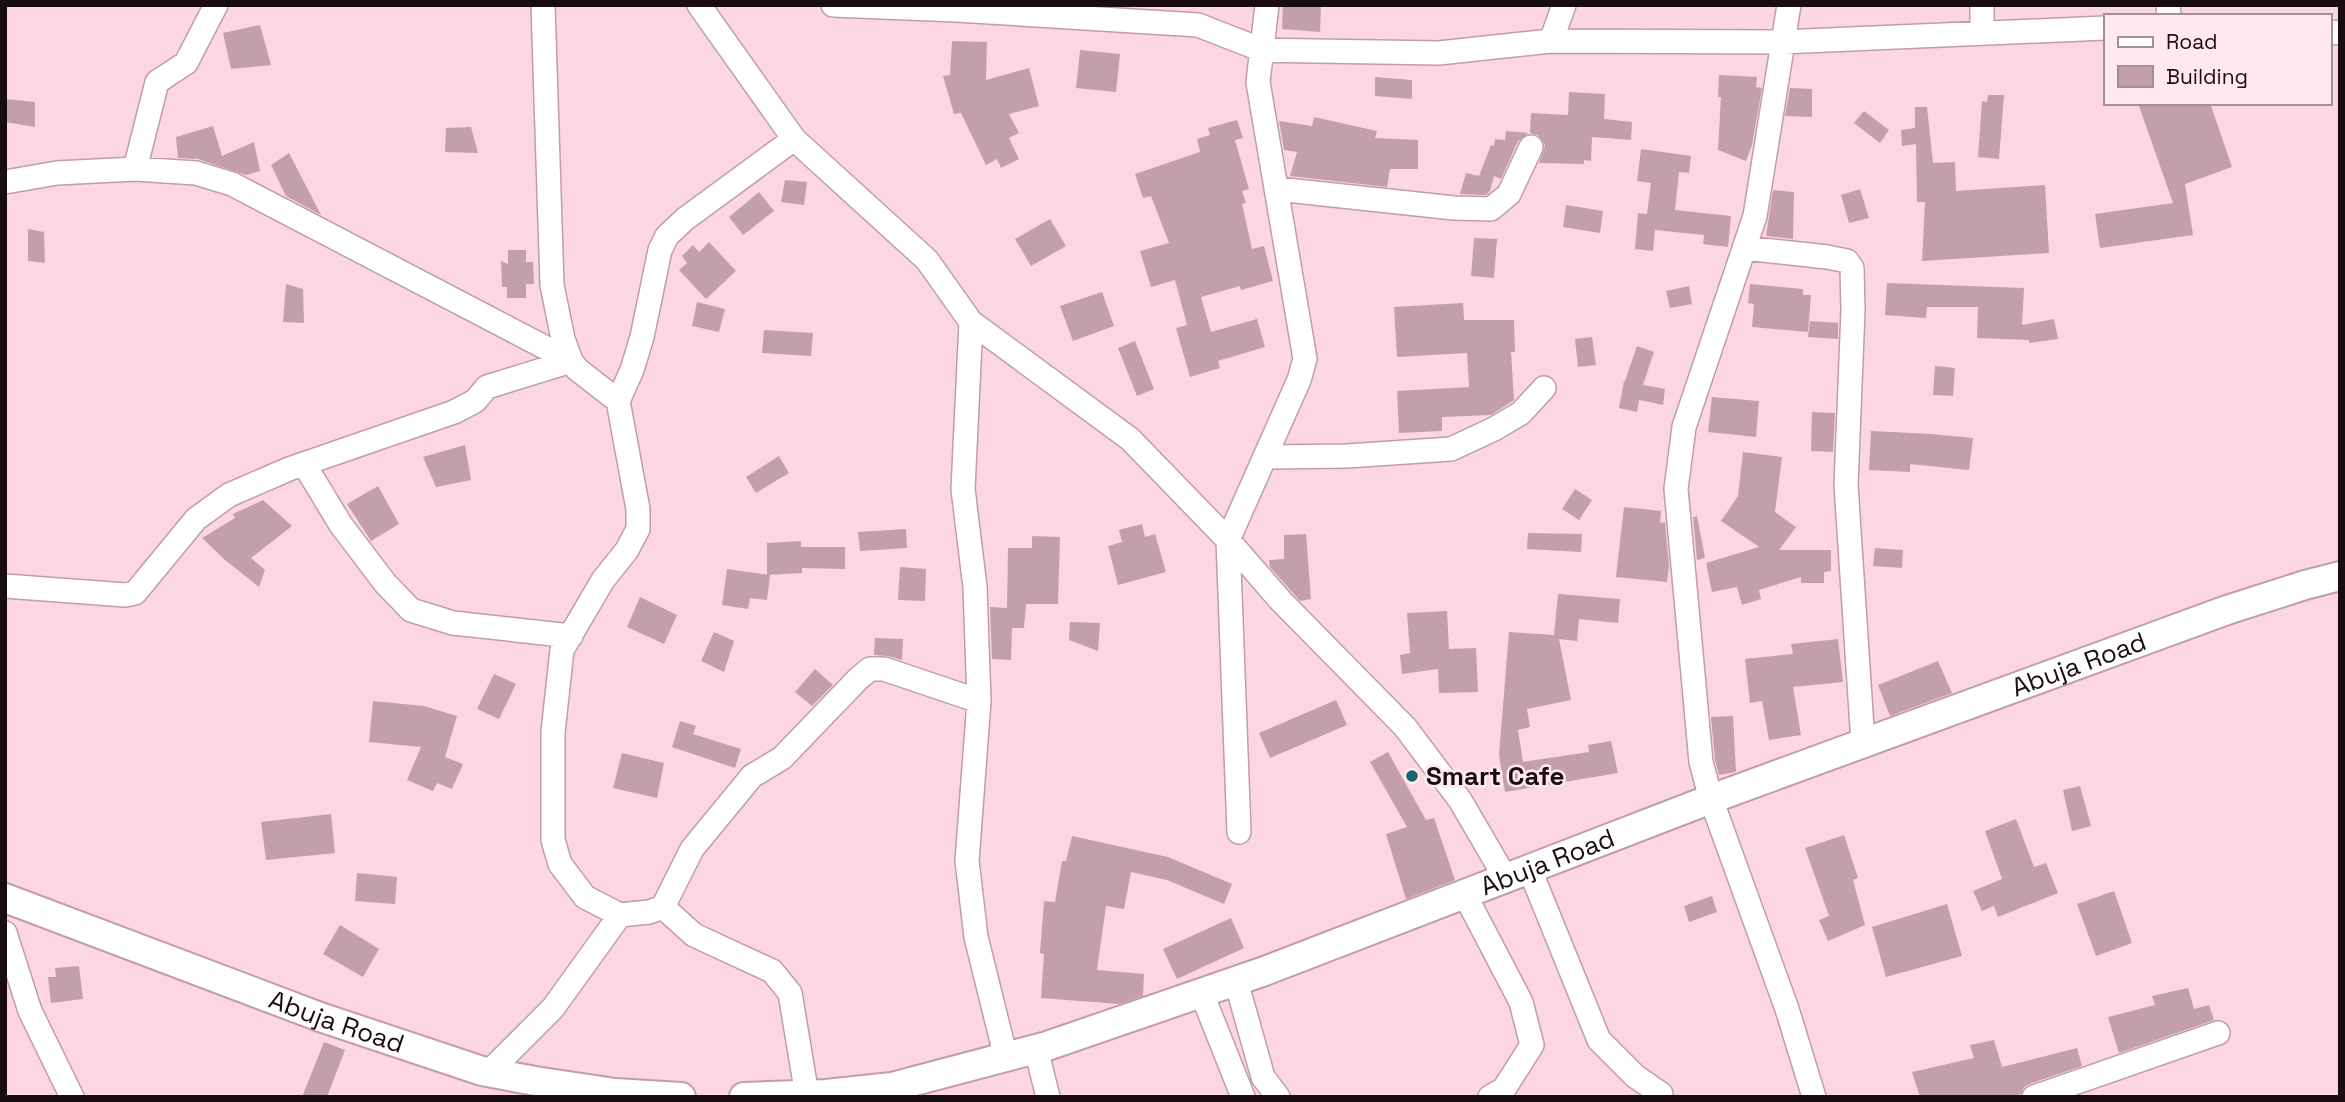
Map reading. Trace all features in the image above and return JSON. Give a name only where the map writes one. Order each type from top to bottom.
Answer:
[{"type":"main road","name":"Abuja Road","points":[[744,1097],[819,1095],[892,1087],[1036,1049],[1202,994],[1711,799],[2227,610],[2340,576]]},
{"type":"main road","name":"Abuja Road","points":[[5,898],[320,1017],[432,1056],[489,1072],[535,1081],[615,1093],[681,1097]]},
{"type":"street","points":[[135,169],[157,82],[186,63],[216,5]]},
{"type":"street","points":[[543,5],[552,285],[571,361],[577,369],[618,401]]},
{"type":"street","points":[[699,5],[794,139],[928,260],[971,322],[1130,439],[1228,540],[1281,601],[1405,727],[1518,875],[1599,1040],[1635,1076],[1661,1094]]},
{"type":"street","points":[[833,5],[954,7],[1198,25],[1262,50],[1439,52],[1551,41],[1782,42],[2104,27]]},
{"type":"street","points":[[1239,832],[1228,540],[1306,359],[1258,82],[1267,5]]},
{"type":"street","points":[[1551,41],[1564,5]]},
{"type":"street","points":[[1789,5],[1755,216],[1684,427],[1676,489],[1701,762],[1711,799],[1787,1009],[1814,1097]]},
{"type":"street","points":[[1982,5],[1982,33]]},
{"type":"street","points":[[794,139],[685,219],[667,236],[660,250],[642,337],[632,370],[618,401],[638,509],[638,529],[627,550],[603,580],[562,650],[553,732],[553,840],[560,864],[585,897],[621,915],[649,912],[663,907],[692,849],[752,776],[782,758],[870,669],[884,669],[979,701]]},
{"type":"street","points":[[1277,189],[1454,208],[1491,209],[1509,194],[1531,147]]},
{"type":"street","points":[[5,182],[57,173],[135,169],[196,173],[232,184],[571,361]]},
{"type":"street","points":[[1744,248],[1827,257],[1847,261],[1852,268],[1853,310],[1846,485],[1863,743]]},
{"type":"street","points":[[971,322],[963,489],[975,587],[979,701],[967,861],[976,937],[1006,1058]]},
{"type":"street","points":[[5,586],[135,593],[196,519],[229,495],[304,464],[454,412],[475,401],[487,387],[571,361]]},
{"type":"street","points":[[1265,457],[1347,456],[1451,449],[1494,429],[1521,412],[1545,387]]},
{"type":"street","points":[[304,464],[341,525],[385,583],[411,610],[453,623],[570,636]]},
{"type":"street","points":[[1465,895],[1521,1002],[1532,1045],[1504,1089],[1490,1097]]},
{"type":"street","points":[[663,907],[694,935],[772,971],[790,993],[819,1095]]},
{"type":"street","points":[[489,1072],[553,1008],[621,915]]},
{"type":"street","points":[[5,933],[30,1011],[72,1097]]},
{"type":"street","points":[[1236,981],[1264,1077],[1278,1097]]},
{"type":"street","points":[[1202,994],[1243,1097]]},
{"type":"street","points":[[2034,1097],[2218,1033]]},
{"type":"street","points":[[1036,1049],[1048,1097]]},
{"type":"building","points":[[1283,5],[1321,5],[1320,32],[1282,29]]},
{"type":"building","points":[[260,25],[271,65],[231,69],[223,33]]},
{"type":"building","points":[[952,41],[987,42],[986,80],[1029,68],[1039,106],[1009,114],[1019,133],[1009,138],[1019,159],[1001,168],[997,159],[986,165],[961,113],[954,114],[943,76],[950,75]]},
{"type":"building","points":[[1080,50],[1120,54],[1116,92],[1076,88]]},
{"type":"building","points":[[1719,75],[1757,77],[1756,87],[1762,88],[1752,145],[1746,161],[1718,150],[1721,97],[1718,97]]},
{"type":"building","points":[[1375,77],[1412,80],[1412,99],[1375,96]]},
{"type":"building","points":[[1790,88],[1812,89],[1812,117],[1785,116]]},
{"type":"building","points":[[1569,92],[1605,94],[1604,119],[1632,122],[1631,140],[1592,137],[1591,161],[1584,160],[1584,164],[1539,163],[1545,145],[1538,135],[1530,133],[1531,113],[1568,115]]},
{"type":"building","points":[[1988,95],[2004,95],[1999,159],[1978,157],[1982,101],[1987,102]]},
{"type":"building","points":[[5,99],[35,102],[35,127],[5,122]]},
{"type":"building","points":[[2139,105],[2211,105],[2232,167],[2185,184],[2193,235],[2100,248],[2095,214],[2173,203]]},
{"type":"building","points":[[1915,107],[1927,107],[1933,163],[1955,162],[1956,191],[2045,185],[2049,253],[1922,261],[1925,202],[1917,202],[1916,144],[1902,146],[1901,130],[1915,128]]},
{"type":"building","points":[[1864,111],[1889,130],[1880,143],[1854,123]]},
{"type":"building","points":[[1314,117],[1377,131],[1375,138],[1418,140],[1418,169],[1390,169],[1387,187],[1290,176],[1297,152],[1284,150],[1279,121],[1312,126]]},
{"type":"building","points":[[1237,120],[1243,138],[1235,140],[1249,189],[1242,191],[1246,203],[1242,204],[1252,249],[1264,246],[1273,281],[1241,290],[1240,286],[1201,297],[1211,332],[1257,319],[1265,347],[1218,361],[1220,368],[1190,377],[1176,328],[1187,325],[1175,280],[1151,287],[1140,251],[1169,243],[1151,196],[1143,198],[1135,174],[1200,152],[1197,139],[1210,135],[1208,128]]},
{"type":"building","points":[[213,126],[222,156],[254,142],[260,171],[246,175],[198,159],[178,158],[176,137]]},
{"type":"building","points":[[471,127],[478,153],[445,152],[446,128]]},
{"type":"building","points":[[1506,131],[1528,133],[1518,141],[1501,179],[1494,176],[1490,191],[1486,195],[1460,194],[1466,173],[1479,176],[1491,145],[1494,146],[1495,139],[1505,140]]},
{"type":"building","points":[[1641,149],[1691,156],[1689,173],[1679,172],[1675,210],[1731,216],[1728,247],[1703,244],[1704,235],[1655,230],[1653,251],[1635,249],[1638,213],[1647,214],[1651,183],[1637,181]]},
{"type":"building","points":[[289,153],[321,215],[286,196],[271,165]]},
{"type":"building","points":[[785,180],[807,182],[804,205],[781,202]]},
{"type":"building","points":[[1860,189],[1869,218],[1849,223],[1841,195]]},
{"type":"building","points":[[1773,190],[1794,192],[1793,239],[1766,236]]},
{"type":"building","points":[[759,192],[774,211],[743,235],[729,217]]},
{"type":"building","points":[[1566,205],[1603,211],[1600,233],[1563,227]]},
{"type":"building","points":[[1050,219],[1066,246],[1031,266],[1015,239]]},
{"type":"building","points":[[28,229],[44,232],[45,263],[28,261]]},
{"type":"building","points":[[1474,238],[1497,239],[1494,278],[1471,276]]},
{"type":"building","points":[[709,242],[736,271],[706,299],[679,270],[687,263],[682,256],[693,245],[699,252]]},
{"type":"building","points":[[508,250],[526,250],[526,262],[533,262],[534,284],[526,284],[526,298],[507,298],[507,287],[502,287],[501,261],[508,264]]},
{"type":"building","points":[[1887,283],[2024,288],[2022,325],[2054,319],[2058,339],[2029,343],[2029,340],[1977,338],[1978,307],[1927,307],[1926,318],[1885,315]]},
{"type":"building","points":[[286,284],[303,289],[304,323],[283,322]]},
{"type":"building","points":[[1750,284],[1803,289],[1803,295],[1811,295],[1808,332],[1752,327],[1754,304],[1748,303]]},
{"type":"building","points":[[1689,286],[1692,304],[1670,308],[1666,291]]},
{"type":"building","points":[[1102,292],[1114,326],[1073,341],[1060,306]]},
{"type":"building","points":[[697,302],[725,309],[719,332],[692,326]]},
{"type":"building","points":[[1463,303],[1464,320],[1514,320],[1515,352],[1511,352],[1514,400],[1491,415],[1442,417],[1442,431],[1399,433],[1397,391],[1469,387],[1467,353],[1397,357],[1394,307]]},
{"type":"building","points":[[1810,321],[1838,323],[1838,339],[1808,337]]},
{"type":"building","points":[[764,330],[813,333],[811,356],[762,353]]},
{"type":"building","points":[[1592,337],[1596,365],[1578,367],[1575,339]]},
{"type":"building","points":[[1135,341],[1154,389],[1137,396],[1118,348]]},
{"type":"building","points":[[1637,346],[1654,352],[1643,385],[1665,389],[1663,405],[1639,400],[1637,412],[1619,408],[1624,381]]},
{"type":"building","points":[[1935,366],[1955,368],[1953,396],[1933,395]]},
{"type":"building","points":[[1712,397],[1759,401],[1756,437],[1708,432]]},
{"type":"building","points":[[1812,412],[1835,413],[1833,452],[1811,451]]},
{"type":"building","points":[[1871,431],[1973,438],[1969,470],[1910,464],[1910,472],[1869,470]]},
{"type":"building","points":[[465,445],[471,480],[436,487],[423,457]]},
{"type":"building","points":[[1743,452],[1782,457],[1775,512],[1796,527],[1779,550],[1831,550],[1831,571],[1824,572],[1824,583],[1801,583],[1801,577],[1759,590],[1761,599],[1742,605],[1737,587],[1712,592],[1706,563],[1759,547],[1721,521],[1738,496]]},
{"type":"building","points":[[779,456],[789,473],[756,493],[746,477]]},
{"type":"building","points":[[378,486],[399,524],[371,541],[347,504]]},
{"type":"building","points":[[1575,489],[1592,500],[1579,520],[1562,509]]},
{"type":"building","points":[[263,500],[292,526],[251,558],[265,570],[259,587],[202,538],[235,518],[233,514]]},
{"type":"building","points":[[1624,507],[1661,511],[1660,523],[1665,522],[1669,566],[1667,582],[1616,577]]},
{"type":"building","points":[[1697,516],[1705,558],[1697,560],[1693,517]]},
{"type":"building","points":[[1142,524],[1145,537],[1155,534],[1166,572],[1118,585],[1108,546],[1122,542],[1119,530]]},
{"type":"building","points":[[906,529],[907,548],[860,551],[858,532]]},
{"type":"building","points":[[1528,533],[1582,534],[1581,552],[1527,549]]},
{"type":"building","points":[[1306,534],[1311,599],[1300,601],[1270,567],[1269,560],[1284,559],[1284,535]]},
{"type":"building","points":[[1032,536],[1060,537],[1058,604],[1026,604],[1024,628],[1012,628],[1011,660],[992,659],[990,607],[1007,608],[1008,548],[1032,548]]},
{"type":"building","points":[[801,541],[801,547],[845,547],[845,569],[802,568],[802,573],[767,575],[767,543]]},
{"type":"building","points":[[1875,548],[1903,550],[1902,568],[1873,566]]},
{"type":"building","points":[[900,567],[926,569],[925,601],[898,600]]},
{"type":"building","points":[[727,569],[770,575],[767,600],[750,598],[748,609],[722,605]]},
{"type":"building","points":[[1558,594],[1620,599],[1618,623],[1579,619],[1577,641],[1559,639],[1571,700],[1527,709],[1530,727],[1518,730],[1523,762],[1589,752],[1588,745],[1611,741],[1618,773],[1505,792],[1499,755],[1509,632],[1554,635]]},
{"type":"building","points":[[640,597],[677,615],[664,644],[627,627]]},
{"type":"building","points":[[1447,611],[1449,649],[1476,648],[1478,692],[1439,693],[1438,669],[1402,674],[1400,655],[1410,653],[1407,613]]},
{"type":"building","points":[[1070,622],[1100,623],[1098,651],[1069,640]]},
{"type":"building","points":[[714,632],[734,641],[724,672],[701,661]]},
{"type":"building","points":[[875,638],[903,639],[902,660],[874,655]]},
{"type":"building","points":[[1838,639],[1843,682],[1793,687],[1801,735],[1769,740],[1762,701],[1750,703],[1745,659],[1793,654],[1791,644]]},
{"type":"building","points":[[1938,661],[1952,693],[1890,716],[1878,685]]},
{"type":"building","points":[[815,669],[833,685],[812,706],[795,692]]},
{"type":"building","points":[[494,674],[516,684],[499,719],[477,709]]},
{"type":"building","points":[[1336,700],[1347,725],[1270,758],[1259,733]]},
{"type":"building","points":[[373,701],[424,706],[457,716],[445,757],[463,764],[452,789],[437,783],[433,791],[407,780],[421,747],[369,742]]},
{"type":"building","points":[[1733,716],[1736,772],[1719,775],[1711,717]]},
{"type":"building","points":[[680,721],[696,726],[693,734],[741,749],[735,768],[672,747]]},
{"type":"building","points":[[1388,752],[1426,820],[1434,818],[1455,880],[1406,899],[1386,834],[1407,827],[1370,762]]},
{"type":"building","points":[[622,753],[664,763],[657,798],[613,788]]},
{"type":"building","points":[[2080,786],[2091,826],[2072,831],[2063,790]]},
{"type":"building","points":[[331,814],[335,853],[266,860],[261,822]]},
{"type":"building","points":[[2016,819],[2034,867],[2046,863],[2058,893],[1998,917],[1994,906],[1982,911],[1973,891],[2002,879],[1985,831]]},
{"type":"building","points":[[1844,835],[1858,878],[1853,880],[1865,925],[1828,941],[1819,920],[1829,916],[1805,848]]},
{"type":"building","points":[[1072,836],[1168,857],[1232,884],[1224,904],[1167,880],[1131,872],[1124,909],[1106,906],[1097,970],[1144,974],[1143,996],[1119,1004],[1041,998],[1044,954],[1040,953],[1044,901],[1055,902],[1062,861],[1066,861]]},
{"type":"building","points":[[357,873],[397,877],[395,904],[355,901]]},
{"type":"building","points":[[2114,891],[2132,943],[2096,956],[2077,904]]},
{"type":"building","points":[[1712,896],[1717,912],[1689,922],[1684,906]]},
{"type":"building","points":[[1947,904],[1962,956],[1886,977],[1872,927]]},
{"type":"building","points":[[1231,918],[1244,948],[1177,979],[1163,949]]},
{"type":"building","points":[[340,925],[379,949],[363,977],[323,954]]},
{"type":"building","points":[[79,966],[83,999],[51,1003],[48,977],[56,977],[55,968]]},
{"type":"building","points":[[2188,988],[2194,1009],[2209,1005],[2214,1020],[2119,1053],[2108,1017],[2155,1005],[2152,996]]},
{"type":"building","points":[[1994,1040],[2002,1067],[2077,1048],[2082,1066],[2029,1084],[2021,1094],[2009,1097],[1920,1097],[1912,1072],[1974,1058],[1970,1045]]},
{"type":"building","points":[[324,1042],[345,1050],[327,1097],[302,1097]]},
{"type":"place","name":"Smart Cafe","points":[[1412,776]]}]
